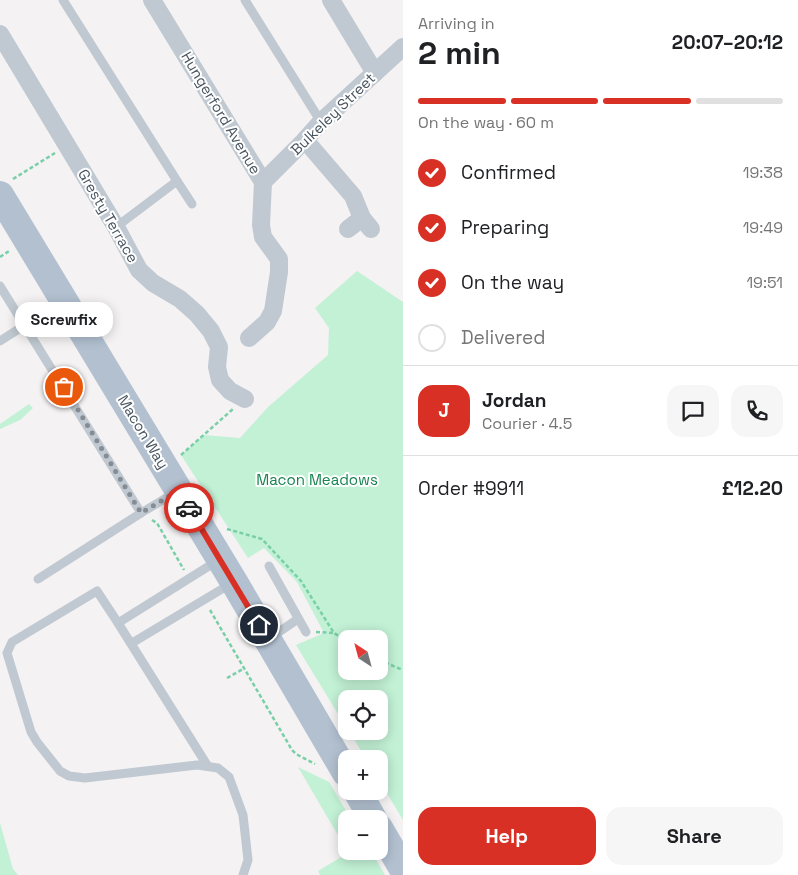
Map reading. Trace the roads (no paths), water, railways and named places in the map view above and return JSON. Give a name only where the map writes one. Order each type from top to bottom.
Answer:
[{"type":"main road","name":"Macon Way","points":[[6,187],[178,491],[338,759]]},
{"type":"main road","points":[[388,843],[403,869]]},
{"type":"street","name":"Hungerford Avenue","points":[[152,0],[263,182],[261,225],[263,236],[279,259],[279,272],[273,311],[267,322],[249,338]]},
{"type":"street","points":[[331,0],[375,73]]},
{"type":"street","name":"Gresty Terrace","points":[[0,34],[116,227],[139,270],[153,283],[180,298],[211,331],[219,348],[217,367],[220,380],[230,392],[245,399]]},
{"type":"street","name":"Bulkeley Street","points":[[263,182],[321,122],[403,47]]},
{"type":"street","points":[[305,140],[353,196],[366,223],[348,230]]},
{"type":"lane","points":[[64,0],[192,204]]},
{"type":"lane","points":[[245,0],[321,122]]},
{"type":"lane","points":[[116,227],[177,181]]},
{"type":"lane","points":[[0,286],[141,513]]},
{"type":"lane","points":[[0,341],[25,325]]},
{"type":"lane","points":[[38,579],[178,491]]},
{"type":"lane","points":[[269,566],[306,632]]},
{"type":"lane","points":[[118,623],[189,579],[227,571]]},
{"type":"lane","points":[[132,644],[203,600],[227,571]]},
{"type":"lane","points":[[207,766],[97,591],[12,642],[7,652],[29,725],[37,742],[60,771],[69,776],[85,778],[207,766],[218,768],[229,777],[243,815],[248,860],[243,875]]},
{"type":"lane","points":[[268,639],[298,619]]},
{"type":"place","name":"Screwfix","points":[[64,387]]},
{"type":"park label","name":"Macon Meadows","points":[[317,480]]}]
